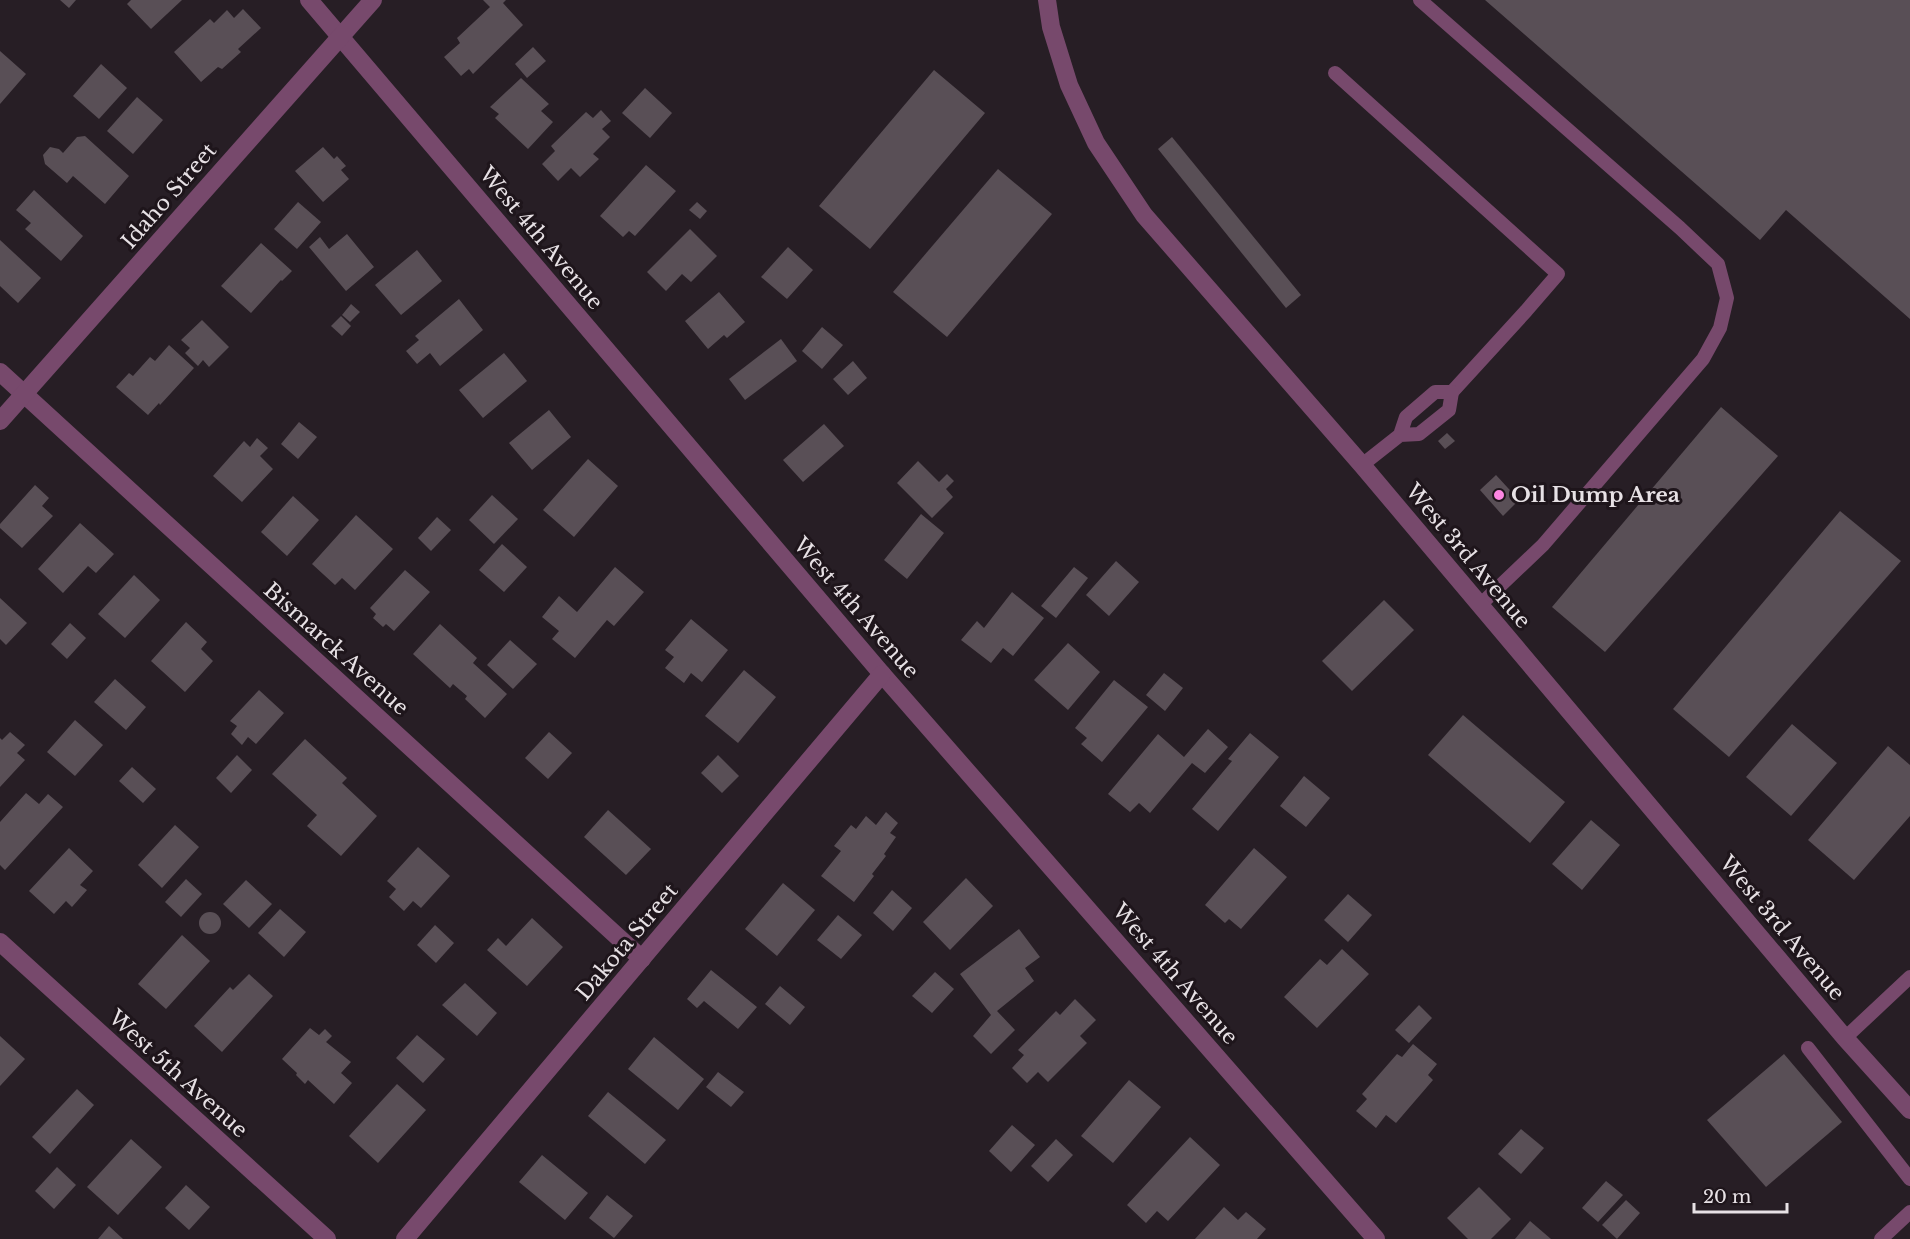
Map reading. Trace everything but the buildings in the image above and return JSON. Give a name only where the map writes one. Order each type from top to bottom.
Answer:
[{"type":"street","name":"West 4th Avenue","points":[[309,0],[882,674],[1376,1239]]},
{"type":"street","name":"Idaho Street","points":[[0,421],[373,0]]},
{"type":"street","name":"West 3rd Avenue","points":[[1047,0],[1051,27],[1069,85],[1096,143],[1144,215],[1362,465],[1845,1038],[1910,1110]]},
{"type":"street","name":"Bismarck Avenue","points":[[0,372],[642,959]]},
{"type":"street","name":"Dakota Street","points":[[405,1239],[882,674]]},
{"type":"street","name":"West 5th Avenue","points":[[0,942],[327,1239]]},
{"type":"lane","points":[[1420,0],[1718,264],[1727,298],[1719,328],[1703,358],[1543,545],[1480,605]]},
{"type":"lane","points":[[1335,73],[1558,274],[1452,392],[1449,410],[1419,434],[1400,435]]},
{"type":"lane","points":[[1362,465],[1400,435],[1406,417],[1435,392],[1452,392]]},
{"type":"lane","points":[[1845,1038],[1910,977]]},
{"type":"lane","points":[[1808,1048],[1910,1179]]},
{"type":"lane","points":[[1881,1239],[1910,1212]]},
{"type":"place","name":"Oil Dump Area","points":[[1499,495]]}]
